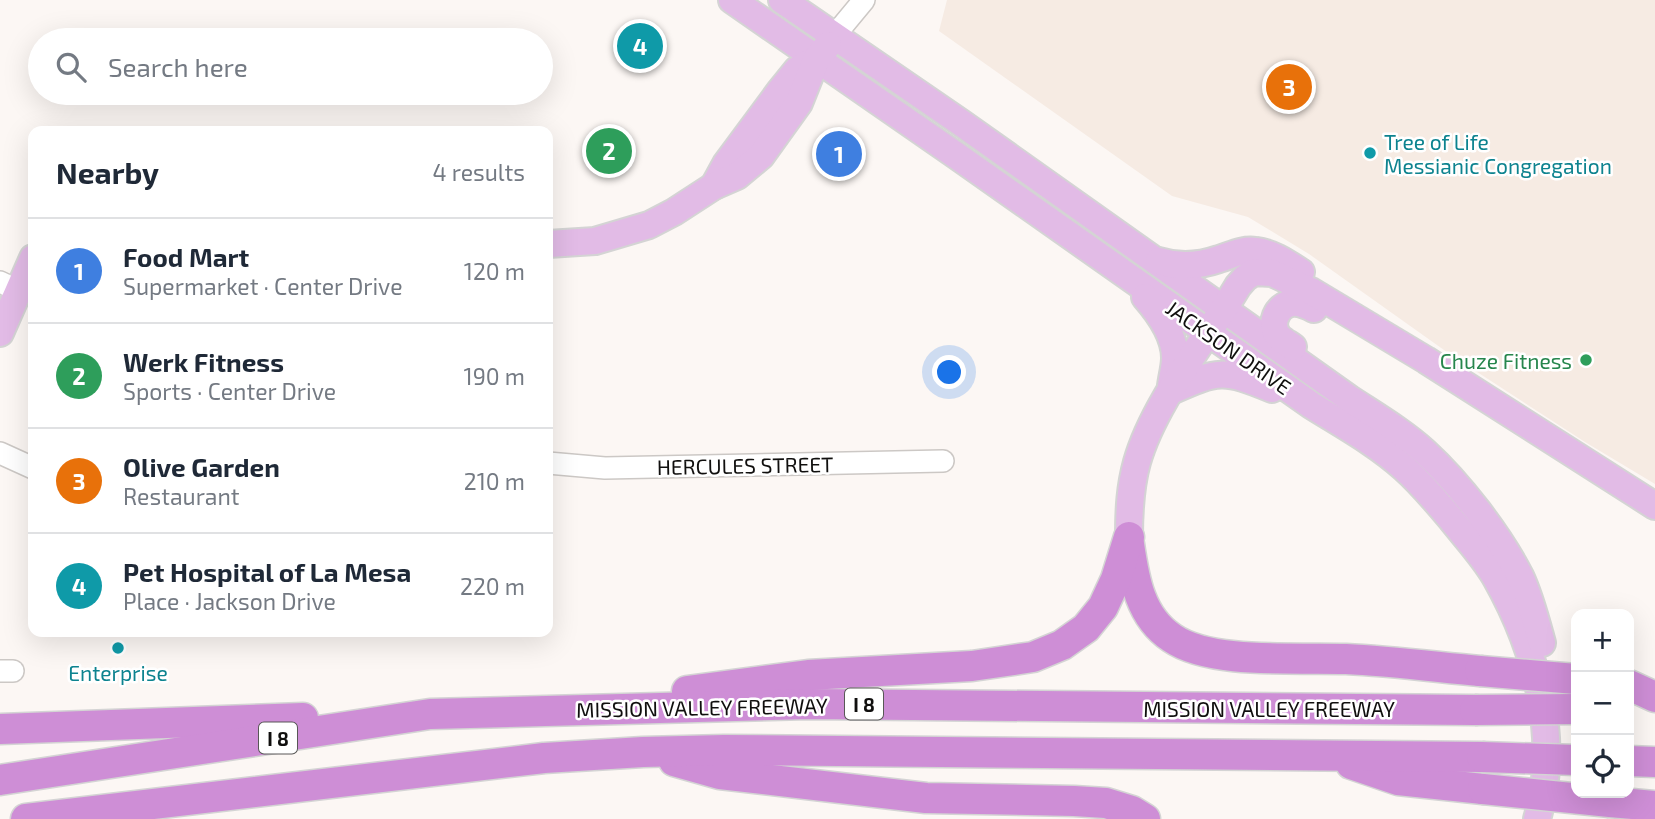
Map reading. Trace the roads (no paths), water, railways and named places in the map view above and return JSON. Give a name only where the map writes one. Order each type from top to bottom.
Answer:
[{"type":"highway","points":[[1129,537],[1133,570],[1141,599],[1153,621],[1172,638],[1191,648],[1212,654],[1247,657],[1347,659],[1571,679]]},
{"type":"highway","points":[[528,712],[807,675],[972,666],[1032,657],[1062,645],[1086,628],[1102,607],[1116,579],[1129,537]]},
{"type":"highway","points":[[1634,687],[1655,697]]},
{"type":"highway","name":"MISSION VALLEY FREEWAY","points":[[0,780],[429,714],[808,704],[1571,709]]},
{"type":"highway","points":[[1634,709],[1655,709]]},
{"type":"highway","points":[[0,729],[429,714]]},
{"type":"highway","name":"MISSION VALLEY FREEWAY","points":[[29,819],[544,758],[643,752],[724,750],[1571,760]]},
{"type":"highway","points":[[643,752],[720,774],[926,798],[1106,803],[1132,811],[1145,819]]},
{"type":"highway","points":[[1328,756],[1398,780],[1655,806]]},
{"type":"highway","points":[[1634,761],[1655,762]]},
{"type":"main road","name":"JACKSON DRIVE","points":[[732,0],[1311,405],[1367,440],[1414,478],[1470,542],[1495,577],[1526,641],[1542,704],[1546,742],[1545,778],[1537,819]]},
{"type":"main road","name":"JACKSON DRIVE","points":[[782,0],[1391,426],[1424,451],[1454,481],[1492,531],[1520,577],[1541,639],[1557,696],[1562,741],[1553,819]]},
{"type":"main road","points":[[553,244],[595,241],[649,225],[714,186],[737,176],[761,156],[799,103],[817,58],[835,35]]},
{"type":"main road","points":[[1001,188],[1010,179],[1017,181],[1056,207],[1094,218]]},
{"type":"main road","points":[[1153,259],[1171,265],[1186,265],[1217,260],[1240,251],[1254,250],[1265,253],[1312,279],[1399,343]]},
{"type":"main road","points":[[0,333],[10,286],[28,264]]},
{"type":"main road","points":[[1120,270],[1156,310],[1167,328],[1175,358],[1171,391]]},
{"type":"main road","points":[[1129,537],[1130,505],[1137,461],[1153,423],[1244,278],[1254,272],[1272,273],[1311,290],[1655,506]]},
{"type":"main road","points":[[1225,309],[1263,287],[1288,290],[1414,371],[1500,408]]},
{"type":"main road","points":[[1314,309],[1296,303],[1283,306],[1276,315],[1274,329],[1278,336],[1338,379],[1350,399]]},
{"type":"main road","points":[[1171,391],[1205,376],[1231,374],[1311,405]]},
{"type":"main road","points":[[1414,478],[1420,473],[1434,480],[1520,577]]},
{"type":"street","points":[[835,35],[864,0]]},
{"type":"street","points":[[0,453],[28,466]]},
{"type":"street","name":"HERCULES STREET","points":[[553,463],[605,468],[943,461]]},
{"type":"place","name":"Pet Hospital of La Mesa","points":[[640,46]]},
{"type":"place","name":"Olive Garden","points":[[1289,87]]},
{"type":"place","name":"Werk Fitness","points":[[609,151]]},
{"type":"place","name":"Tree of Life Messianic Congregation","points":[[1370,153]]},
{"type":"place","name":"Food Mart","points":[[839,154]]},
{"type":"place","name":"Chuze Fitness","points":[[1586,360]]},
{"type":"place","name":"Enterprise","points":[[118,648]]}]
